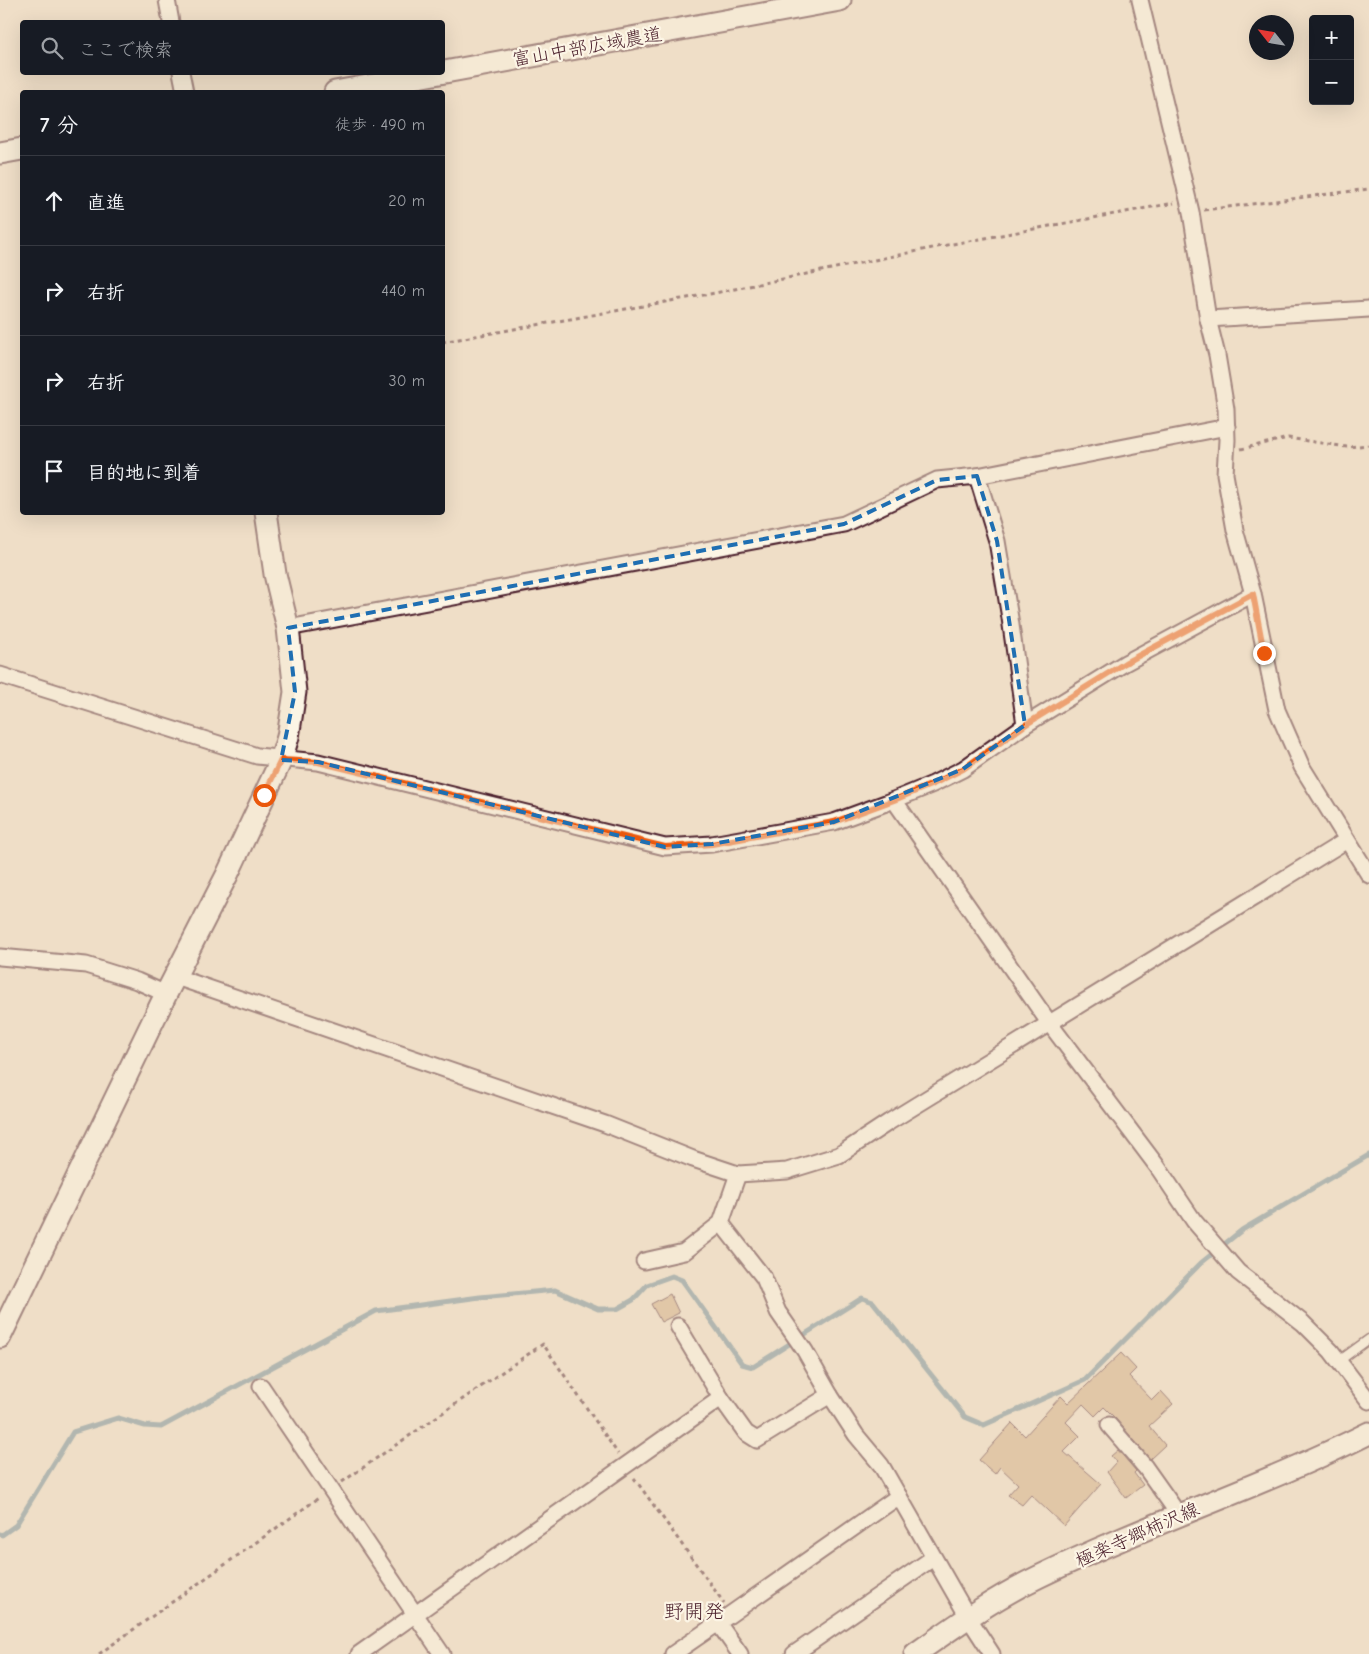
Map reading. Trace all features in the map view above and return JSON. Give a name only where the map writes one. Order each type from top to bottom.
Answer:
[{"type":"street","points":[[167,0],[171,20]]},
{"type":"street","name":"富山中部広域農道","points":[[445,72],[840,0]]},
{"type":"street","points":[[1140,0],[1190,206],[1208,319],[1226,409],[1227,450],[1225,474],[1235,530],[1253,594],[1277,710],[1302,767],[1369,875]]},
{"type":"street","points":[[182,75],[185,90]]},
{"type":"street","name":"富山中部広域農道","points":[[346,90],[428,75]]},
{"type":"street","points":[[0,154],[20,149]]},
{"type":"street","points":[[1208,319],[1369,309]]},
{"type":"street","points":[[288,628],[844,524],[938,480],[977,476],[1227,427]]},
{"type":"street","points":[[977,476],[997,541],[1025,725]]},
{"type":"street","points":[[1,1332],[227,875],[281,760],[288,737],[295,692],[288,628],[275,574],[266,515]]},
{"type":"street","points":[[0,675],[257,756],[281,760],[318,762],[665,847],[712,844],[834,822],[894,800],[963,769],[1025,725],[1125,663],[1253,594]]},
{"type":"street","points":[[894,800],[1050,1024],[1157,1166],[1194,1221],[1238,1272],[1303,1323],[1339,1361],[1369,1401]]},
{"type":"street","points":[[0,957],[86,965],[137,982],[171,986],[605,1124],[738,1174],[787,1171],[839,1155],[889,1122],[1347,840]]},
{"type":"street","points":[[644,1261],[684,1252],[721,1223],[738,1174]]},
{"type":"street","points":[[721,1223],[764,1278],[778,1312],[805,1351],[856,1435],[881,1465],[933,1558],[992,1654]]},
{"type":"street","points":[[678,1326],[721,1398],[746,1433],[757,1440],[830,1395]]},
{"type":"street","points":[[260,1386],[442,1654]]},
{"type":"street","points":[[359,1654],[721,1398]]},
{"type":"street","points":[[1109,1425],[1146,1467],[1179,1515]]},
{"type":"street","name":"極楽寺郷柿沢線","points":[[915,1654],[968,1617],[1037,1578],[1179,1515],[1329,1453],[1369,1433]]},
{"type":"street","points":[[673,1654],[899,1496]]},
{"type":"street","points":[[794,1654],[933,1558]]},
{"type":"street","points":[[718,1623],[740,1654]]},
{"type":"lane","points":[[1339,1361],[1369,1339]]},
{"type":"path","points":[[445,341],[715,293],[942,246],[1190,206],[1369,189]]},
{"type":"path","points":[[1227,450],[1238,450],[1288,438],[1347,446],[1369,445]]},
{"type":"path","points":[[99,1654],[331,1489],[543,1344],[626,1466],[732,1614]]},
{"type":"highlighted area","points":[[977,476],[997,541],[1025,725],[963,769],[834,822],[712,844],[665,847],[318,762],[281,760],[295,692],[288,628],[844,524],[937,480]]},
{"type":"building","points":[[670,1294],[679,1313],[661,1322],[651,1304]]},
{"type":"building","points":[[1121,1353],[1136,1369],[1129,1376],[1152,1400],[1161,1391],[1173,1404],[1149,1426],[1165,1445],[1150,1459],[1104,1407],[1095,1416],[1083,1404],[1066,1422],[1080,1436],[1064,1452],[1101,1484],[1064,1526],[1031,1495],[1022,1505],[1008,1495],[1018,1484],[1000,1467],[995,1474],[979,1460],[1012,1423],[1025,1436],[1061,1396],[1068,1403]]},
{"type":"building","points":[[1118,1450],[1136,1471],[1134,1473],[1143,1485],[1126,1498],[1107,1472],[1116,1462],[1111,1456]]},
{"type":"waterway","points":[[0,1534],[2,1535],[16,1525],[73,1432],[118,1418],[145,1426],[161,1427],[376,1311],[480,1297],[555,1290],[598,1309],[617,1309],[633,1300],[647,1285],[672,1276],[682,1280],[742,1364],[753,1367],[862,1298],[873,1302],[965,1417],[984,1425],[1085,1380],[1201,1263],[1242,1230],[1369,1155]]},
{"type":"district","name":"野開発","points":[[694,1611]]},
{"type":"route","points":[[264,795],[281,760],[318,762],[665,847],[712,844],[834,822],[933,784],[963,769],[1025,725],[1125,663],[1253,594],[1264,653]]}]
